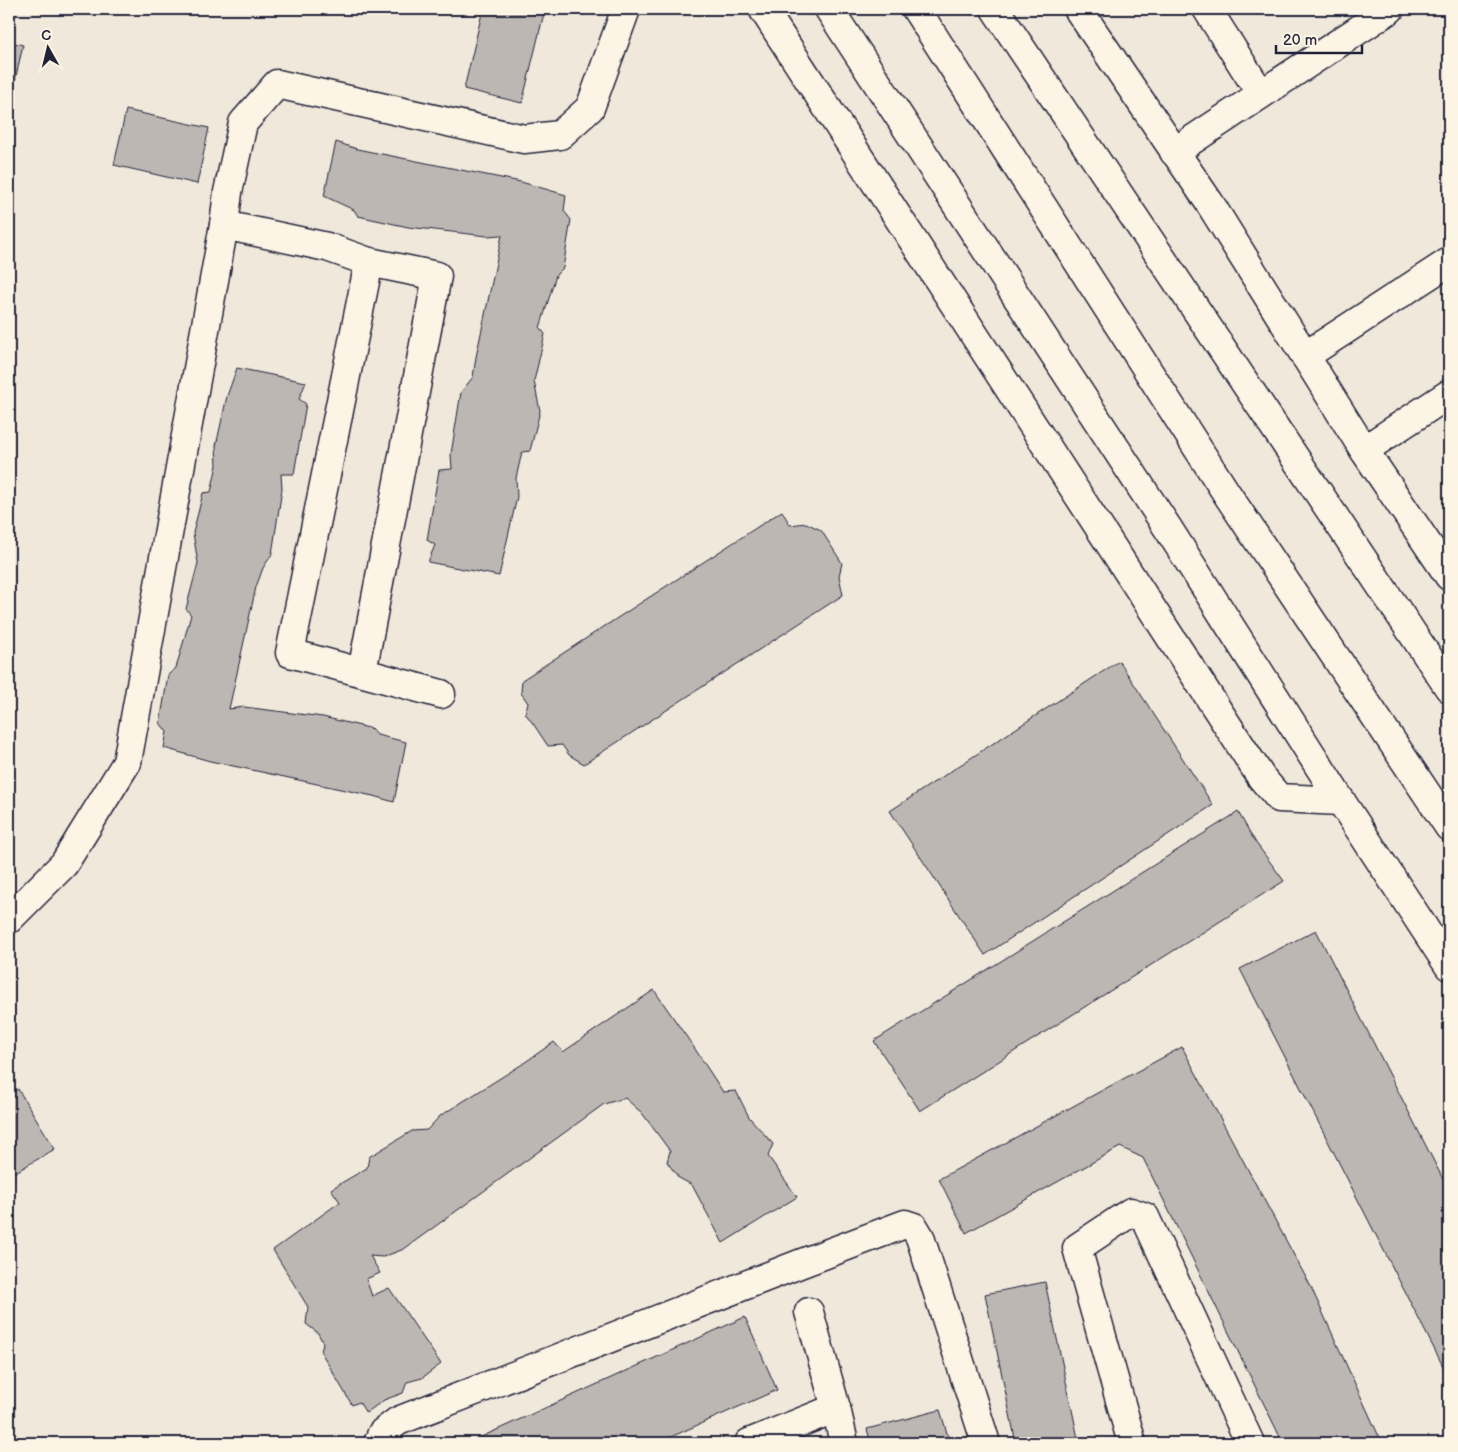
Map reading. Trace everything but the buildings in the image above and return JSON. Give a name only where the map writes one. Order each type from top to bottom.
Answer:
[{"type":"street","points":[[9,919],[64,864],[127,762],[224,225],[228,192],[243,123],[277,84],[524,139],[560,135],[590,108],[626,9]]},
{"type":"street","points":[[763,9],[1261,777],[1279,798],[1340,801]]},
{"type":"street","points":[[829,9],[1164,522],[1340,801],[1449,966]]},
{"type":"street","points":[[916,9],[1227,494],[1449,827]]},
{"type":"street","points":[[996,9],[1449,688]]},
{"type":"street","points":[[1078,9],[1209,202],[1364,450],[1449,576]]},
{"type":"street","points":[[1207,9],[1261,94]]},
{"type":"street","points":[[1174,152],[1390,9]]},
{"type":"street","points":[[224,225],[327,247],[370,262],[437,276],[362,672]]},
{"type":"street","points":[[370,262],[290,653],[441,694]]},
{"type":"street","points":[[1305,356],[1449,262]]},
{"type":"street","points":[[1364,450],[1449,394]]},
{"type":"street","points":[[1132,1443],[1077,1248],[1131,1212],[1145,1217],[1250,1443]]},
{"type":"street","points":[[378,1443],[382,1433],[398,1421],[905,1224],[914,1227],[920,1237],[986,1443]]},
{"type":"street","points":[[809,1312],[844,1443]]},
{"type":"street","points":[[749,1443],[836,1408]]}]
